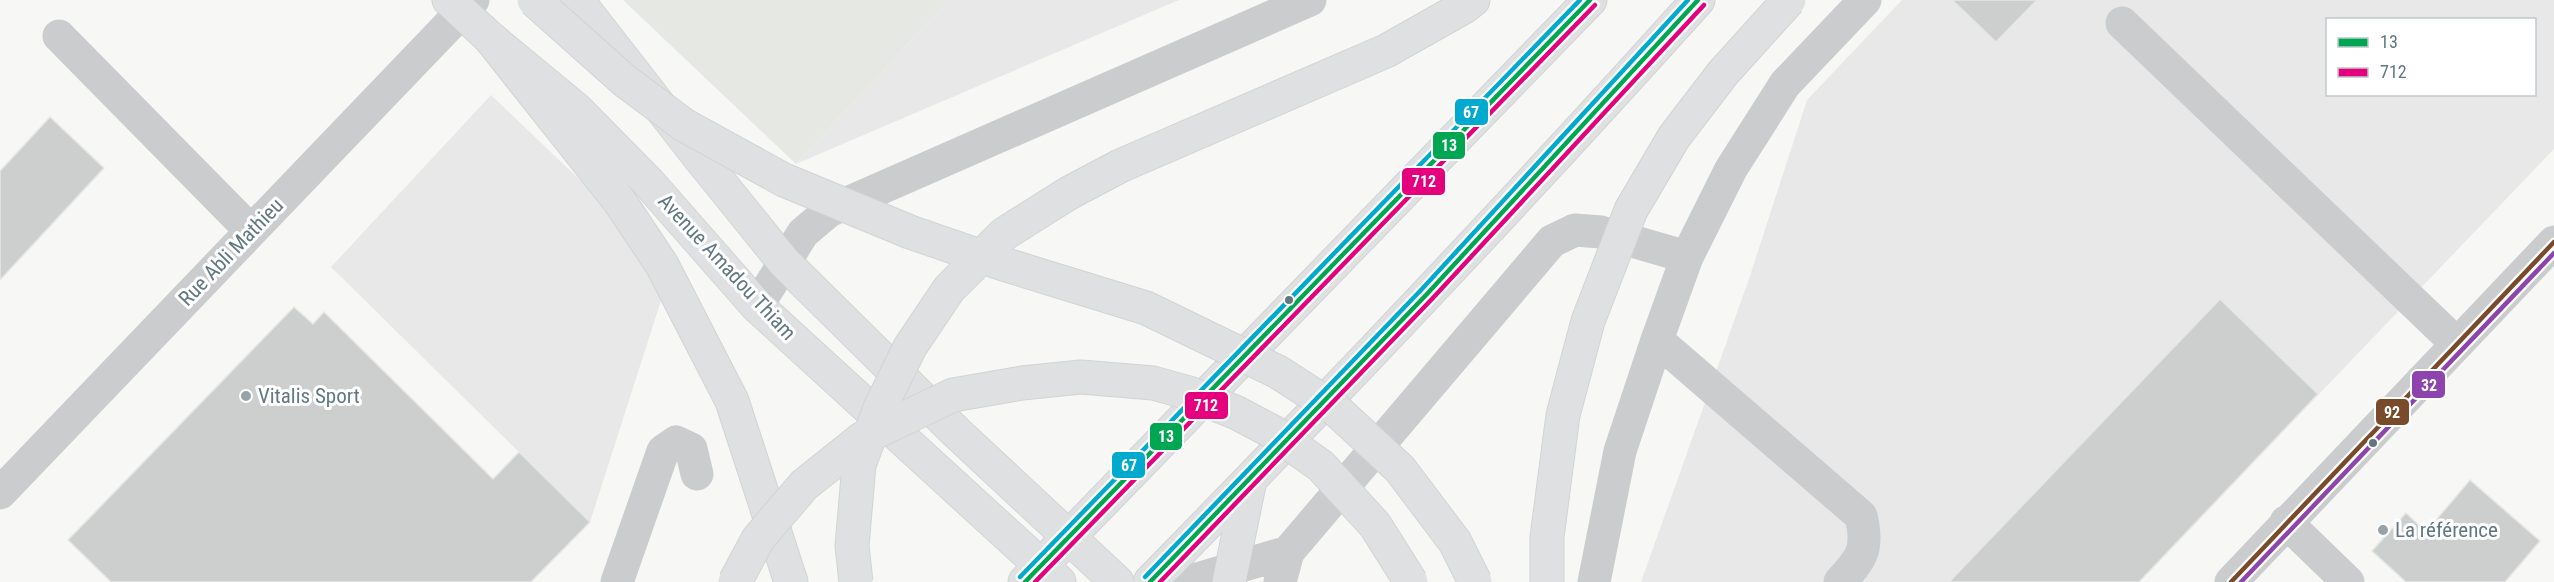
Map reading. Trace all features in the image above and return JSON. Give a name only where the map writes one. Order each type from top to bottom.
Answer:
[{"type":"main road","points":[[534,0],[625,81],[684,125],[784,180],[910,232],[1000,263],[1146,308],[1278,372],[1334,408],[1400,469],[1455,542],[1475,582]]},
{"type":"main road","points":[[578,0],[784,262],[956,432],[1117,582]]},
{"type":"main road","points":[[1003,582],[1042,577],[1070,537],[1590,0]]},
{"type":"main road","points":[[1150,582],[1250,480],[1589,121],[1698,0]]},
{"type":"main road","points":[[1547,582],[1547,537],[1563,415],[1588,321],[1631,210],[1681,128],[1724,73],[1789,0]]},
{"type":"main road","name":"Avenue Amadou Thiam","points":[[461,4],[490,38],[577,110],[650,183],[757,306],[1042,577]]},
{"type":"main road","points":[[856,582],[852,546],[859,465],[880,408],[910,347],[949,289],[1004,234],[1069,193],[1120,165],[1386,51],[1468,4]]},
{"type":"main road","points":[[490,38],[620,202],[662,265],[732,401],[791,582]]},
{"type":"main road","points":[[735,582],[758,539],[804,485],[863,438],[953,395],[1022,383],[1081,377],[1153,383],[1189,393],[1237,413],[1273,432],[1321,466],[1375,525],[1411,582]]},
{"type":"main road","points":[[1230,575],[1250,480]]},
{"type":"street","points":[[757,306],[803,233],[830,211],[1310,0]]},
{"type":"street","points":[[1594,582],[1620,452],[1687,257],[1731,169],[1785,84],[1864,0]]},
{"type":"street","name":"Rue Abli Mathieu","points":[[0,494],[251,231],[461,4]]},
{"type":"street","points":[[2122,23],[2457,344]]},
{"type":"street","points":[[59,36],[251,231]]},
{"type":"street","points":[[1187,582],[1284,567],[1552,241],[1575,230],[1601,232],[1687,257]]},
{"type":"street","points":[[2230,582],[2554,242]]},
{"type":"street","points":[[1657,340],[1861,516],[1866,538],[1857,563],[1840,582]]},
{"type":"street","points":[[617,582],[663,451],[676,442],[691,449],[697,474]]},
{"type":"street","points":[[2286,522],[2348,582]]},
{"type":"shaded area","points":[[623,0],[949,0],[796,164]]},
{"type":"shaded area","points":[[949,0],[1179,0],[796,164]]},
{"type":"shaded area","points":[[1902,0],[2554,0],[2554,149],[2139,582],[1641,582],[1749,279],[1807,100]]},
{"type":"shaded area","points":[[491,95],[604,203],[665,288],[590,522],[331,267]]},
{"type":"building","points":[[1952,0],[2037,0],[1996,42]]},
{"type":"building","points":[[50,117],[104,168],[0,280],[0,171]]},
{"type":"building","points":[[2220,299],[2318,394],[2139,582],[1949,582]]},
{"type":"building","points":[[294,307],[313,324],[324,312],[493,479],[519,452],[590,522],[531,582],[111,582],[68,540]]},
{"type":"building","points":[[2470,480],[2540,541],[2505,582],[2406,582],[2372,551],[2406,513],[2426,532]]},
{"type":"transit line","name":"67","points":[[1020,577],[1580,0]]},
{"type":"transit line","name":"13","points":[[1025,582],[1590,0]]},
{"type":"transit line","name":"67","points":[[1145,577],[1422,289],[1688,0]]},
{"type":"transit line","name":"13","points":[[1150,582],[1427,294],[1698,0]]},
{"type":"transit line","name":"712","points":[[1035,582],[1595,5]]},
{"type":"transit line","name":"712","points":[[1160,582],[1432,299],[1704,5]]},
{"type":"transit line","name":"92","points":[[2231,582],[2554,242]]},
{"type":"transit line","name":"32","points":[[2241,582],[2554,253]]},
{"type":"place","name":"Vitalis Sport","points":[[246,396]]},
{"type":"place","name":"La référence","points":[[2383,530]]}]
